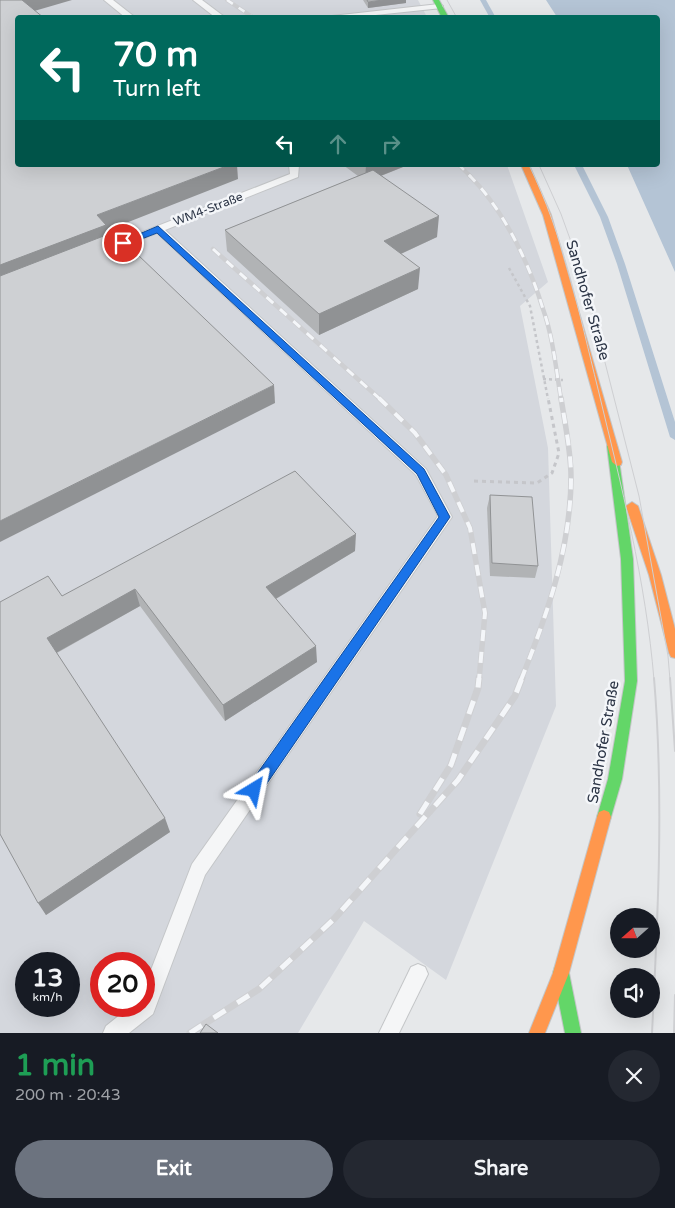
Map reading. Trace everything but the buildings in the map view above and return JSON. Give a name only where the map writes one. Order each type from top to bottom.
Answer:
[{"type":"street","points":[[438,3],[444,15]]},
{"type":"street","name":"Sandhofer Straße","points":[[527,167],[547,215],[612,446],[655,575],[675,653]]},
{"type":"street","name":"Sandhofer Straße","points":[[537,1033],[561,972],[615,779],[631,681],[626,560],[612,446]]},
{"type":"street","points":[[561,972],[573,1033]]},
{"type":"lane","points":[[108,0],[128,15]]},
{"type":"lane","points":[[196,0],[218,15]]},
{"type":"lane","points":[[342,15],[438,3]]},
{"type":"lane","name":"WM4-Straße","points":[[102,251],[295,175],[294,167]]},
{"type":"lane","points":[[114,1033],[146,1007],[198,870],[444,517],[421,472],[158,229]]},
{"type":"lane","points":[[389,1033],[418,974]]},
{"type":"path","points":[[474,481],[536,483],[552,473],[559,453],[530,306],[509,268]]},
{"type":"shaded area","points":[[0,0],[418,0],[426,15],[15,15],[15,167],[508,167],[548,282],[520,306],[548,448],[556,706],[446,980],[364,921],[298,1033],[0,1033]]},
{"type":"water","points":[[546,0],[675,0],[675,272],[628,167],[660,167],[660,15],[556,15]]},
{"type":"waterway","points":[[483,0],[491,15]]},
{"type":"waterway","points":[[579,167],[604,217],[621,264],[675,437]]},
{"type":"tram line","points":[[447,0],[455,15]]},
{"type":"tram line","points":[[530,167],[552,219],[570,275],[598,389],[639,570],[654,680]]},
{"type":"tram line","points":[[540,167],[561,214],[582,272],[639,496],[668,656],[670,680]]},
{"type":"tram line","points":[[652,1033],[658,900],[659,811],[659,767],[654,678]]},
{"type":"tram line","points":[[670,678],[675,751]]},
{"type":"tram line","points":[[674,1033],[675,995]]},
{"type":"railway","points":[[227,0],[250,15]]},
{"type":"railway","points":[[461,167],[469,175]]},
{"type":"railway","points":[[469,175],[493,204],[523,256],[537,291],[549,331],[561,399]]},
{"type":"railway","points":[[213,249],[380,399]]},
{"type":"railway","points":[[379,398],[415,433],[446,475],[470,528],[485,613],[479,680]]},
{"type":"railway","points":[[521,680],[540,631],[556,581],[567,530],[571,467],[561,398]]},
{"type":"railway","points":[[420,814],[451,765],[478,688],[479,678]]},
{"type":"railway","points":[[190,1033],[259,989],[334,919],[458,780],[515,696],[522,678]]},
{"type":"traffic: fast","points":[[436,0],[444,15]]},
{"type":"traffic: fast","points":[[604,817],[615,779],[631,681],[627,559],[612,446]]},
{"type":"traffic: fast","points":[[561,973],[573,1033]]},
{"type":"traffic: slow","points":[[526,167],[547,215],[617,462]]},
{"type":"traffic: slow","points":[[632,506],[655,575],[675,653]]},
{"type":"traffic: slow","points":[[537,1033],[561,973],[604,817]]},
{"type":"route","points":[[123,243],[158,229],[421,472],[444,517],[254,790]]}]
